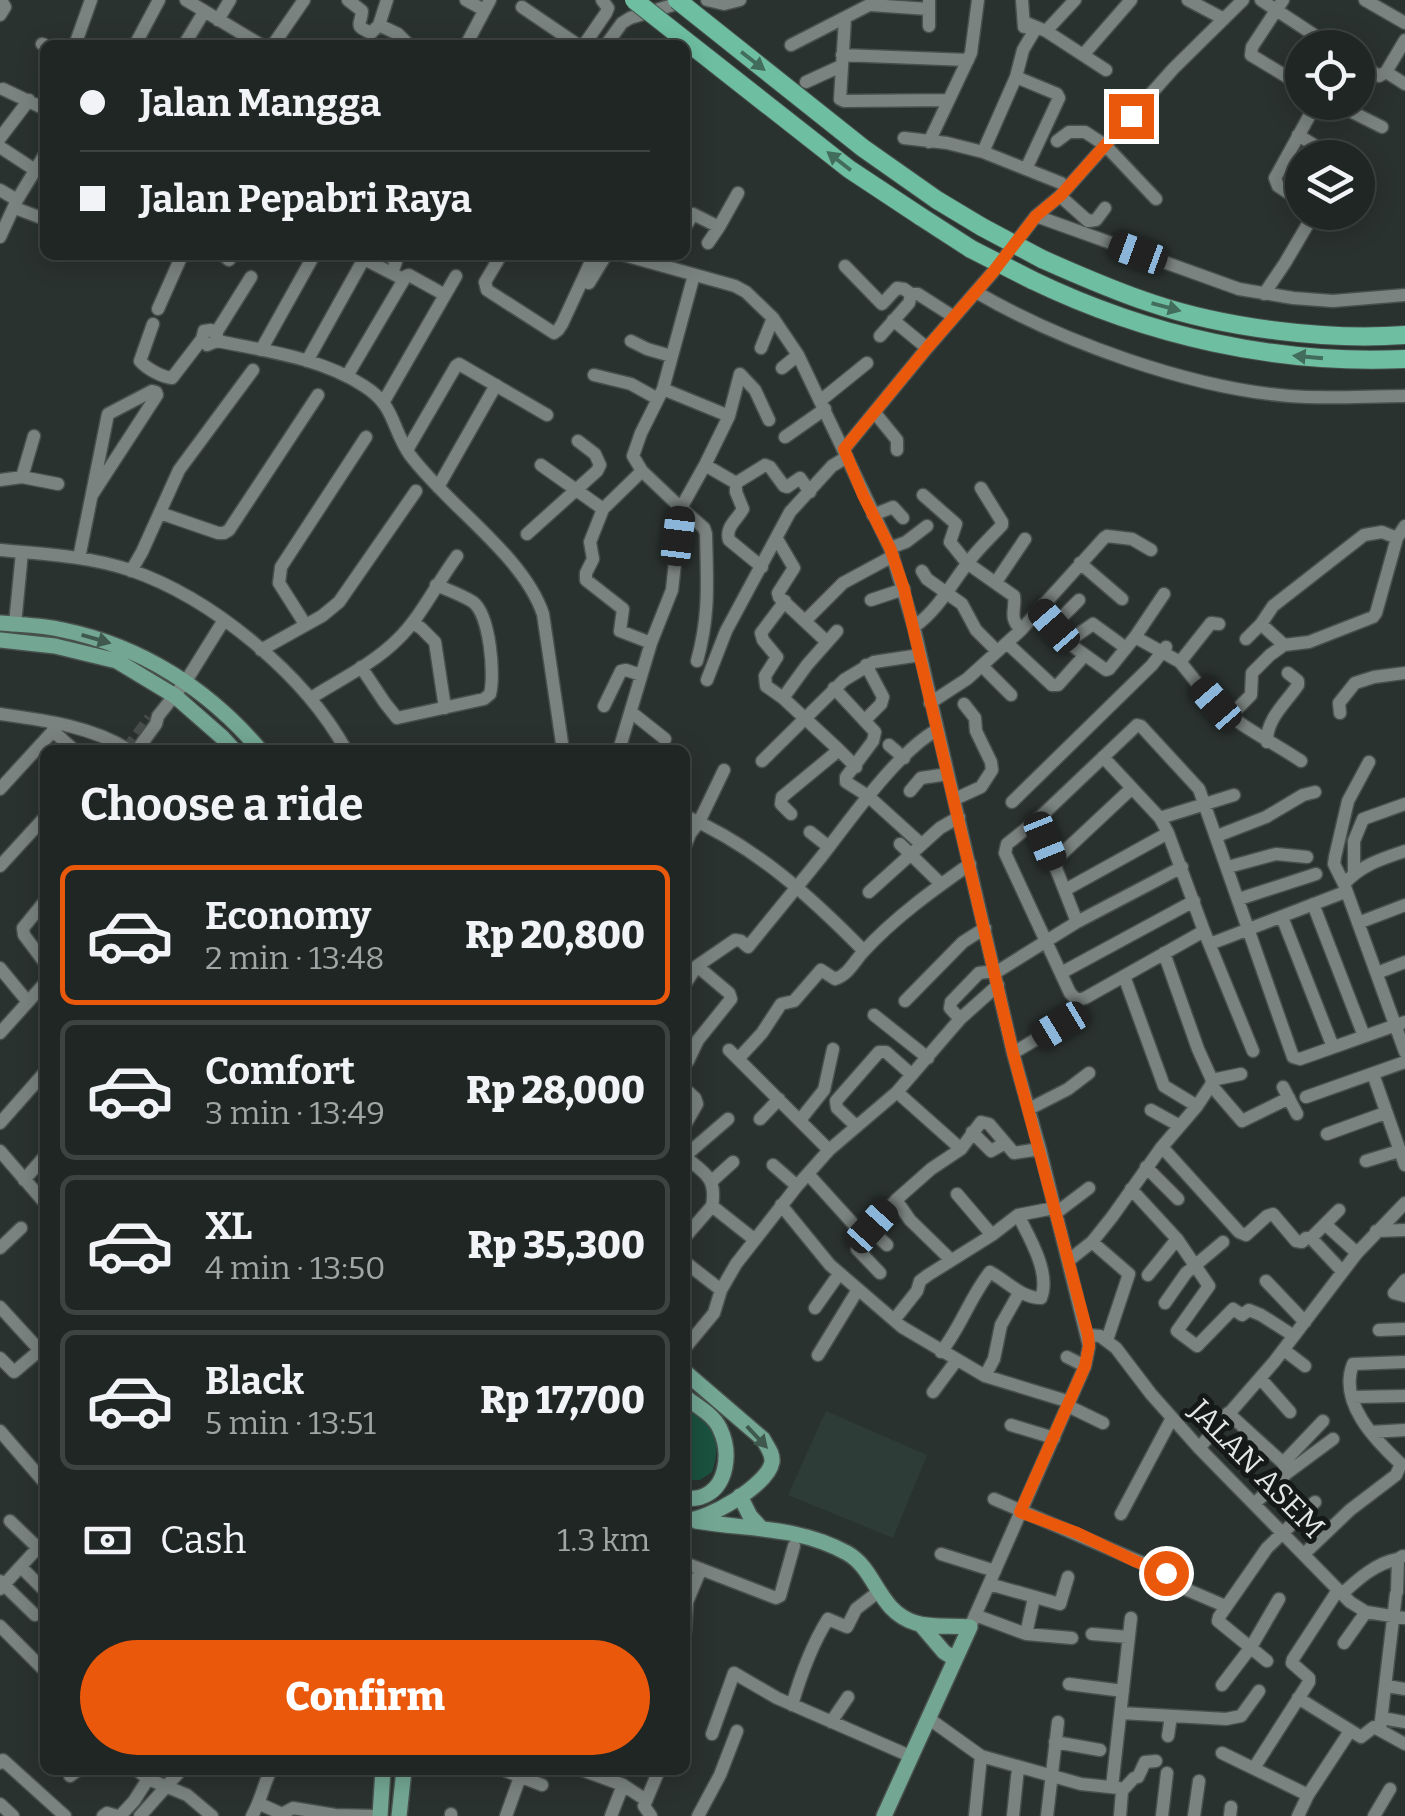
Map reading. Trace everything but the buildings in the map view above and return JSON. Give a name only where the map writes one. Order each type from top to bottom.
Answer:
[{"type":"highway","points":[[634,0],[685,40]]},
{"type":"highway","points":[[677,0],[937,200],[1042,259],[1151,304],[1212,320],[1308,334],[1405,336]]},
{"type":"highway","points":[[690,44],[849,169],[971,249],[1063,295],[1208,343],[1305,357],[1405,359]]},
{"type":"main road","points":[[7,624],[61,629],[126,647],[186,681],[255,745]]},
{"type":"main road","points":[[0,640],[55,646],[117,662],[175,696],[229,745]]},
{"type":"main road","points":[[690,1376],[763,1440],[772,1454],[767,1474],[717,1512],[691,1520]]},
{"type":"main road","points":[[690,1401],[712,1416],[728,1456],[722,1480],[704,1497],[690,1498]]},
{"type":"main road","points":[[740,1496],[760,1527]]},
{"type":"main road","points":[[691,1520],[807,1536],[849,1554],[863,1566],[886,1604],[902,1618],[921,1625],[972,1621],[884,1816]]},
{"type":"main road","points":[[921,1625],[955,1659]]},
{"type":"main road","points":[[377,1816],[382,1775]]},
{"type":"main road","points":[[398,1816],[403,1775]]},
{"type":"street","points":[[0,15],[6,7],[1,0]]},
{"type":"street","points":[[78,40],[91,0]]},
{"type":"street","points":[[138,40],[159,0]]},
{"type":"street","points":[[186,0],[252,40]]},
{"type":"street","points":[[218,20],[230,0]]},
{"type":"street","points":[[276,40],[304,0]]},
{"type":"street","points":[[348,0],[362,11],[358,24],[370,34],[379,25],[387,0]]},
{"type":"street","points":[[466,0],[487,5],[469,40]]},
{"type":"street","points":[[585,40],[606,13],[608,8],[602,0]]},
{"type":"street","points":[[610,40],[630,18],[688,0]]},
{"type":"street","points":[[707,0],[724,4],[740,0]]},
{"type":"street","points":[[929,142],[968,60],[978,0]]},
{"type":"street","points":[[1022,0],[1035,27],[1106,70]]},
{"type":"street","points":[[983,152],[1035,27],[1074,0]]},
{"type":"street","points":[[1188,0],[1224,19]]},
{"type":"street","points":[[707,680],[726,632],[790,512],[846,453],[1036,216],[1243,0]]},
{"type":"street","points":[[1261,0],[1280,5],[1311,30]]},
{"type":"street","points":[[1365,0],[1405,22]]},
{"type":"street","points":[[791,45],[872,2],[928,4],[928,26]]},
{"type":"street","points":[[1084,56],[1125,2]]},
{"type":"street","points":[[1280,5],[1251,55],[1285,76]]},
{"type":"street","points":[[522,7],[573,40]]},
{"type":"street","points":[[187,40],[204,12]]},
{"type":"street","points":[[845,19],[840,95],[844,100],[949,100]]},
{"type":"street","points":[[379,25],[404,40]]},
{"type":"street","points":[[1375,74],[1379,76],[1386,72],[1405,40]]},
{"type":"street","points":[[806,82],[842,60],[968,60]]},
{"type":"street","points":[[1386,72],[1405,84]]},
{"type":"street","points":[[1016,76],[1059,98],[1026,170]]},
{"type":"street","points":[[3,89],[40,105]]},
{"type":"street","points":[[29,100],[1,148],[35,170]]},
{"type":"street","points":[[1295,140],[1307,120]]},
{"type":"street","points":[[1368,120],[1382,127]]},
{"type":"street","points":[[1057,142],[1064,134],[1085,132],[1105,145],[1156,199]]},
{"type":"street","points":[[1298,135],[1306,140]]},
{"type":"street","points":[[904,138],[955,144],[1026,170],[1060,189],[1088,221],[1096,220],[1106,208]]},
{"type":"street","points":[[1285,157],[1275,183],[1285,190]]},
{"type":"street","points":[[0,238],[40,162]]},
{"type":"street","points":[[0,190],[40,218]]},
{"type":"street","points":[[708,244],[738,193]]},
{"type":"street","points":[[690,212],[718,227]]},
{"type":"street","points":[[1036,216],[1239,290],[1333,301],[1405,295]]},
{"type":"street","points":[[1264,294],[1304,230]]},
{"type":"street","points":[[158,310],[180,260]]},
{"type":"street","points":[[262,350],[311,260]]},
{"type":"street","points":[[307,361],[363,260]]},
{"type":"street","points":[[371,260],[446,295]]},
{"type":"street","points":[[347,376],[401,276],[394,260]]},
{"type":"street","points":[[498,260],[487,277],[487,290],[554,333],[592,260]]},
{"type":"street","points":[[586,289],[603,260]]},
{"type":"street","points":[[664,260],[694,275],[735,286],[773,318],[798,355],[823,405],[892,552],[904,589],[1013,1053],[1089,1346],[1069,1404],[972,1621],[1026,1634],[1072,1638]]},
{"type":"street","points":[[845,266],[882,304],[897,288],[904,289],[954,318]]},
{"type":"street","points":[[694,275],[661,394],[634,448],[634,462],[706,534],[708,602],[706,630],[697,661]]},
{"type":"street","points":[[384,401],[456,276]]},
{"type":"street","points":[[153,324],[140,360],[172,378],[199,341],[210,346],[251,277]]},
{"type":"street","points":[[976,292],[1007,310],[1087,344],[1174,374],[1292,396],[1405,396]]},
{"type":"street","points":[[880,336],[909,302],[910,294]]},
{"type":"street","points":[[761,348],[773,318]]},
{"type":"street","points":[[893,320],[927,348]]},
{"type":"street","points":[[216,337],[347,376],[384,401],[407,450],[522,575],[538,598],[561,745]]},
{"type":"street","points":[[631,341],[671,356]]},
{"type":"street","points":[[782,368],[798,355]]},
{"type":"street","points":[[785,437],[867,363]]},
{"type":"street","points":[[407,450],[459,364],[546,415]]},
{"type":"street","points":[[130,570],[179,470],[254,370]]},
{"type":"street","points":[[621,745],[651,643],[672,590],[681,508],[729,416],[740,374],[755,390],[769,420]]},
{"type":"street","points":[[594,375],[729,416]]},
{"type":"street","points":[[438,487],[496,385]]},
{"type":"street","points":[[79,558],[108,414],[154,391],[157,395],[92,495]]},
{"type":"street","points":[[160,513],[224,534],[318,395]]},
{"type":"street","points":[[875,414],[897,440],[898,450]]},
{"type":"street","points":[[22,477],[34,436]]},
{"type":"street","points":[[305,624],[278,583],[281,567],[366,437]]},
{"type":"street","points":[[527,534],[597,471],[600,465],[595,454],[578,441]]},
{"type":"street","points":[[541,465],[603,509]]},
{"type":"street","points":[[706,465],[736,484]]},
{"type":"street","points":[[736,484],[765,465],[782,486],[800,478],[810,492]]},
{"type":"street","points":[[642,471],[603,509],[590,542],[593,560],[586,580],[622,608],[621,632],[651,643]]},
{"type":"street","points":[[0,480],[22,477],[58,484]]},
{"type":"street","points":[[736,484],[743,509],[729,527],[728,540],[762,567]]},
{"type":"street","points":[[914,627],[932,613],[1002,522],[981,488]]},
{"type":"street","points":[[261,650],[322,616],[339,602],[416,491]]},
{"type":"street","points":[[923,495],[956,524],[950,542],[968,563],[1014,596],[1012,616],[1021,630]]},
{"type":"street","points":[[873,515],[894,507],[904,518]]},
{"type":"street","points":[[805,621],[843,583],[927,526]]},
{"type":"street","points":[[1230,715],[1251,695],[1252,674],[1284,645],[1309,642],[1372,617],[1378,608],[1396,538],[1405,526]]},
{"type":"street","points":[[1246,639],[1273,606],[1364,535],[1382,532],[1396,538]]},
{"type":"street","points":[[930,703],[967,680],[1021,630],[1107,536],[1132,539],[1152,550]]},
{"type":"street","points":[[777,539],[794,568],[778,594],[827,642]]},
{"type":"street","points":[[996,582],[1025,539]]},
{"type":"street","points":[[0,550],[79,558],[130,570],[181,594],[224,620],[261,650],[311,698],[343,745]]},
{"type":"street","points":[[7,624],[22,552]]},
{"type":"street","points":[[311,698],[397,640],[457,556]]},
{"type":"street","points":[[1080,563],[1122,600]]},
{"type":"street","points":[[922,572],[962,604],[976,630],[1052,685],[1058,686],[1084,656]]},
{"type":"street","points":[[362,667],[397,718],[490,694],[493,678],[479,609],[436,584]]},
{"type":"street","points":[[872,600],[904,589]]},
{"type":"street","points":[[1040,609],[1067,642],[1106,670],[1164,594]]},
{"type":"street","points":[[1051,596],[1066,615]]},
{"type":"street","points":[[1054,626],[1079,600]]},
{"type":"street","points":[[785,601],[761,633],[777,657],[765,676],[766,686],[856,767]]},
{"type":"street","points":[[141,745],[156,724],[154,717],[186,681],[224,620]]},
{"type":"street","points":[[412,623],[435,642],[445,708]]},
{"type":"street","points":[[1180,662],[1211,623],[1219,624]]},
{"type":"street","points":[[1067,642],[1092,624],[1131,642],[1164,650],[1180,662],[1216,704],[1302,761]]},
{"type":"street","points":[[1261,624],[1284,645]]},
{"type":"street","points":[[783,698],[837,631]]},
{"type":"street","points":[[1012,802],[1164,650]]},
{"type":"street","points":[[762,761],[834,688],[866,665],[920,655]]},
{"type":"street","points":[[864,720],[883,698],[866,665]]},
{"type":"street","points":[[982,666],[1012,695]]},
{"type":"street","points":[[604,706],[620,671],[641,675]]},
{"type":"street","points":[[1268,742],[1267,732],[1277,711],[1298,685],[1288,673]]},
{"type":"street","points":[[1340,714],[1339,702],[1355,683],[1405,673]]},
{"type":"street","points":[[834,688],[873,728],[875,736],[846,780],[868,796],[941,884]]},
{"type":"street","points":[[955,799],[981,786],[992,770],[976,732],[975,718],[964,704]]},
{"type":"street","points":[[631,712],[665,739]]},
{"type":"street","points":[[0,714],[120,745]]},
{"type":"street","points":[[1399,1024],[1297,1060],[1294,1057],[1250,930],[1239,899],[1228,867],[1199,789],[1139,725],[1007,844],[1005,853],[1070,994],[1081,1000],[1164,952],[1250,930],[1312,904],[1348,883],[1371,862],[1405,850]]},
{"type":"street","points":[[53,726],[70,745]]},
{"type":"street","points":[[0,790],[53,726]]},
{"type":"street","points":[[690,977],[698,966],[734,940],[748,947],[868,796],[937,730]]},
{"type":"street","points":[[889,745],[904,758]]},
{"type":"street","points":[[791,814],[780,804],[782,797],[840,750]]},
{"type":"street","points":[[1103,757],[1160,818],[1168,833],[1254,1051]]},
{"type":"street","points":[[1369,762],[1348,801],[1334,864],[1348,883],[1358,923],[1399,1024],[1405,1052]]},
{"type":"street","points":[[690,834],[724,770]]},
{"type":"street","points":[[910,791],[921,778],[948,774]]},
{"type":"street","points":[[1054,862],[1132,788]]},
{"type":"street","points":[[1217,836],[1315,792]]},
{"type":"street","points":[[1160,818],[1234,794]]},
{"type":"street","points":[[1348,801],[1377,812]]},
{"type":"street","points":[[1348,883],[1354,842],[1363,819],[1405,804]]},
{"type":"street","points":[[869,892],[911,847],[959,816]]},
{"type":"street","points":[[690,818],[768,864],[798,887],[864,951]]},
{"type":"street","points":[[1037,820],[1077,922]]},
{"type":"street","points":[[0,866],[40,822]]},
{"type":"street","points":[[810,832],[829,846]]},
{"type":"street","points":[[1065,890],[1168,833]]},
{"type":"street","points":[[1228,867],[1276,854],[1306,857]]},
{"type":"street","points":[[829,1150],[734,1055],[762,1033],[781,1004],[794,1001],[820,970],[834,978],[842,977],[864,951],[970,864]]},
{"type":"street","points":[[690,1342],[714,1313],[728,1276],[796,1186],[855,1125],[897,1092],[996,976],[1077,922],[1182,868]]},
{"type":"street","points":[[1239,899],[1316,874]]},
{"type":"street","points":[[1061,974],[1194,901]]},
{"type":"street","points":[[1312,904],[1364,1036]]},
{"type":"street","points":[[1358,923],[1405,906]]},
{"type":"street","points":[[40,907],[23,928],[40,956]]},
{"type":"street","points":[[1282,917],[1333,1047]]},
{"type":"street","points":[[905,1001],[964,942],[985,928]]},
{"type":"street","points":[[1164,952],[1212,1082],[1242,1121],[1286,1092],[1297,1114]]},
{"type":"street","points":[[1377,973],[1405,962]]},
{"type":"street","points":[[690,1057],[698,1040],[731,998],[698,966]]},
{"type":"street","points":[[0,968],[28,1002]]},
{"type":"street","points":[[960,1019],[950,1008],[951,1002],[980,973],[996,976]]},
{"type":"street","points":[[1124,976],[1164,1086],[1197,1106]]},
{"type":"street","points":[[0,1034],[40,989]]},
{"type":"street","points":[[874,1015],[928,1058]]},
{"type":"street","points":[[1013,1053],[1060,1025]]},
{"type":"street","points":[[800,1120],[824,1090],[833,1048]]},
{"type":"street","points":[[855,1125],[837,1108],[836,1101],[879,1052],[886,1052],[912,1075]]},
{"type":"street","points":[[1306,1097],[1405,1062]]},
{"type":"street","points":[[1029,1109],[1068,1090],[1089,1073]]},
{"type":"street","points":[[1068,1261],[1092,1242],[1112,1218],[1212,1082],[1241,1074]]},
{"type":"street","points":[[1373,1074],[1405,1165]]},
{"type":"street","points":[[0,1123],[40,1078]]},
{"type":"street","points":[[897,1092],[961,1148]]},
{"type":"street","points":[[690,1094],[697,1101],[690,1118]]},
{"type":"street","points":[[760,1119],[778,1100]]},
{"type":"street","points":[[1151,1110],[1180,1126]]},
{"type":"street","points":[[1327,1134],[1385,1113]]},
{"type":"street","points":[[690,1152],[728,1119]]},
{"type":"street","points":[[865,1240],[876,1229],[872,1226],[896,1200],[961,1148],[972,1132],[991,1151],[1005,1143],[1017,1153],[1040,1148]]},
{"type":"street","points":[[1162,1147],[1246,1235],[1273,1214],[1296,1240],[1306,1240],[1340,1210]]},
{"type":"street","points":[[0,1151],[40,1198]]},
{"type":"street","points":[[1366,1161],[1399,1151]]},
{"type":"street","points":[[690,1161],[712,1181],[714,1193],[712,1206],[690,1231]]},
{"type":"street","points":[[24,1180],[40,1162]]},
{"type":"street","points":[[712,1181],[732,1162]]},
{"type":"street","points":[[773,1165],[796,1186]]},
{"type":"street","points":[[1146,1168],[1178,1199]]},
{"type":"street","points":[[808,1174],[865,1240],[876,1270],[856,1290],[818,1355]]},
{"type":"street","points":[[894,1320],[918,1291],[920,1281],[1018,1215],[1055,1210],[1088,1188]]},
{"type":"street","points":[[1131,1190],[1177,1238],[1209,1286],[1177,1331],[1198,1346],[1233,1309],[1242,1315],[1249,1310],[1261,1315],[1294,1336]]},
{"type":"street","points":[[957,1194],[992,1235]]},
{"type":"street","points":[[896,1200],[910,1220],[951,1260]]},
{"type":"street","points":[[1198,1448],[1284,1350],[1342,1270],[1405,1203]]},
{"type":"street","points":[[781,1205],[856,1290],[941,1352],[985,1376],[1069,1404],[1103,1423]]},
{"type":"street","points":[[712,1206],[755,1240]]},
{"type":"street","points":[[941,1352],[956,1334],[968,1296],[990,1272],[1019,1292],[1041,1298],[1044,1290],[1038,1258],[1018,1215]]},
{"type":"street","points":[[1326,1225],[1357,1253]]},
{"type":"street","points":[[0,1248],[22,1228]]},
{"type":"street","points":[[1376,1231],[1405,1230]]},
{"type":"street","points":[[1148,1275],[1177,1238]]},
{"type":"street","points":[[865,1240],[887,1246]]},
{"type":"street","points":[[1306,1240],[1342,1270]]},
{"type":"street","points":[[1088,1335],[1107,1340],[1129,1274],[1092,1242]]},
{"type":"street","points":[[1165,1304],[1186,1273],[1223,1242]]},
{"type":"street","points":[[690,1266],[721,1290]]},
{"type":"street","points":[[815,1308],[839,1274]]},
{"type":"street","points":[[1405,1280],[1394,1293],[1405,1296]]},
{"type":"street","points":[[1266,1282],[1305,1322]]},
{"type":"street","points":[[985,1376],[994,1359],[1001,1325],[1019,1292]]},
{"type":"street","points":[[0,1308],[40,1351]]},
{"type":"street","points":[[1379,1330],[1405,1329]]},
{"type":"street","name":"JALAN ASEM","points":[[1107,1340],[1198,1448],[1340,1592],[1366,1612],[1400,1617]]},
{"type":"street","points":[[1284,1350],[1306,1366]]},
{"type":"street","points":[[0,1358],[14,1372],[40,1354]]},
{"type":"street","points":[[1067,1357],[1085,1366]]},
{"type":"street","points":[[934,1392],[956,1361]]},
{"type":"street","points":[[1304,1553],[1350,1510],[1396,1475],[1403,1464],[1371,1432],[1354,1407],[1350,1370],[1354,1364],[1405,1362]]},
{"type":"street","points":[[1260,1378],[1290,1412]]},
{"type":"street","points":[[1352,1397],[1405,1396]]},
{"type":"street","points":[[1228,1413],[1285,1468]]},
{"type":"street","points":[[1122,1514],[1172,1418]]},
{"type":"street","points":[[1254,1504],[1323,1421]]},
{"type":"street","points":[[1011,1425],[1054,1438]]},
{"type":"street","points":[[1371,1432],[1405,1430]]},
{"type":"street","points":[[0,1431],[40,1477]]},
{"type":"street","points":[[1285,1468],[1332,1439]]},
{"type":"street","points":[[994,1500],[1166,1573],[1162,1579],[1226,1606]]},
{"type":"street","points":[[1268,1661],[1218,1621],[1267,1548],[1315,1502]]},
{"type":"street","points":[[10,1521],[40,1543]]},
{"type":"street","points":[[34,1615],[1,1585],[40,1546]]},
{"type":"street","points":[[690,1565],[776,1598],[780,1596],[794,1546]]},
{"type":"street","points":[[941,1554],[1034,1598],[1060,1604],[1068,1577]]},
{"type":"street","points":[[1254,1768],[1309,1682],[1292,1663],[1293,1659],[1340,1592],[1387,1561],[1402,1557],[1396,1593],[1400,1617],[1389,1652],[1381,1724]]},
{"type":"street","points":[[21,1567],[40,1586]]},
{"type":"street","points":[[690,1595],[701,1569]]},
{"type":"street","points":[[792,1705],[800,1675],[828,1620],[847,1627],[856,1608],[878,1592]]},
{"type":"street","points":[[1026,1634],[1034,1598]]},
{"type":"street","points":[[1222,1684],[1251,1648],[1279,1599]]},
{"type":"street","points":[[1344,1644],[1366,1612]]},
{"type":"street","points":[[1120,1816],[1117,1789],[1130,1618]]},
{"type":"street","points":[[0,1626],[40,1666]]},
{"type":"street","points":[[1092,1634],[1128,1637]]},
{"type":"street","points":[[1389,1652],[1405,1655]]},
{"type":"street","points":[[712,1734],[734,1673],[766,1693],[910,1756]]},
{"type":"street","points":[[1069,1684],[1124,1691]]},
{"type":"street","points":[[1386,1686],[1405,1689]]},
{"type":"street","points":[[1121,1712],[1226,1719],[1240,1716],[1260,1691]]},
{"type":"street","points":[[831,1722],[848,1697]]},
{"type":"street","points":[[1298,1698],[1360,1737],[1381,1724],[1405,1722]]},
{"type":"street","points":[[1168,1736],[1171,1716]]},
{"type":"street","points":[[928,1718],[981,1756],[1081,1784],[1117,1789],[1138,1777],[1145,1762],[1156,1760]]},
{"type":"street","points":[[1047,1816],[1058,1722]]},
{"type":"street","points":[[1381,1724],[1405,1744]]},
{"type":"street","points":[[698,1816],[737,1731]]},
{"type":"street","points":[[1298,1816],[1350,1731]]},
{"type":"street","points":[[1055,1742],[1100,1750]]},
{"type":"street","points":[[1222,1753],[1308,1795]]},
{"type":"street","points":[[975,1816],[981,1756]]},
{"type":"street","points":[[0,1763],[3,1760],[65,1816]]},
{"type":"street","points":[[1013,1816],[1018,1768]]},
{"type":"street","points":[[1162,1816],[1167,1773]]},
{"type":"street","points":[[104,1816],[107,1812],[118,1816],[134,1801],[142,1775]]},
{"type":"street","points":[[144,1775],[188,1795],[212,1816]]},
{"type":"street","points":[[140,1816],[177,1775]]},
{"type":"street","points":[[268,1775],[256,1810],[282,1814],[293,1808],[329,1815],[377,1816]]},
{"type":"street","points":[[515,1775],[542,1785]]},
{"type":"street","points":[[596,1775],[623,1785],[646,1800]]},
{"type":"street","points":[[651,1816],[645,1810],[646,1800],[657,1775]]},
{"type":"street","points":[[506,1816],[520,1777]]},
{"type":"street","points":[[1194,1816],[1199,1781]]},
{"type":"street","points":[[612,1816],[623,1785]]},
{"type":"street","points":[[1374,1816],[1390,1790]]},
{"type":"street","points":[[0,1804],[13,1816]]},
{"type":"shaded area","points":[[826,1411],[927,1455],[893,1538],[788,1495]]},
{"type":"green space","points":[[690,1409],[709,1426],[716,1441],[712,1472],[700,1480],[690,1480]]},
{"type":"tunnel","points":[[130,745],[150,718]]},
{"type":"route","points":[[1131,116],[1060,196],[1036,216],[844,449],[890,548],[904,589],[1013,1053],[1088,1335],[1085,1366],[1020,1512],[1166,1573]]}]
